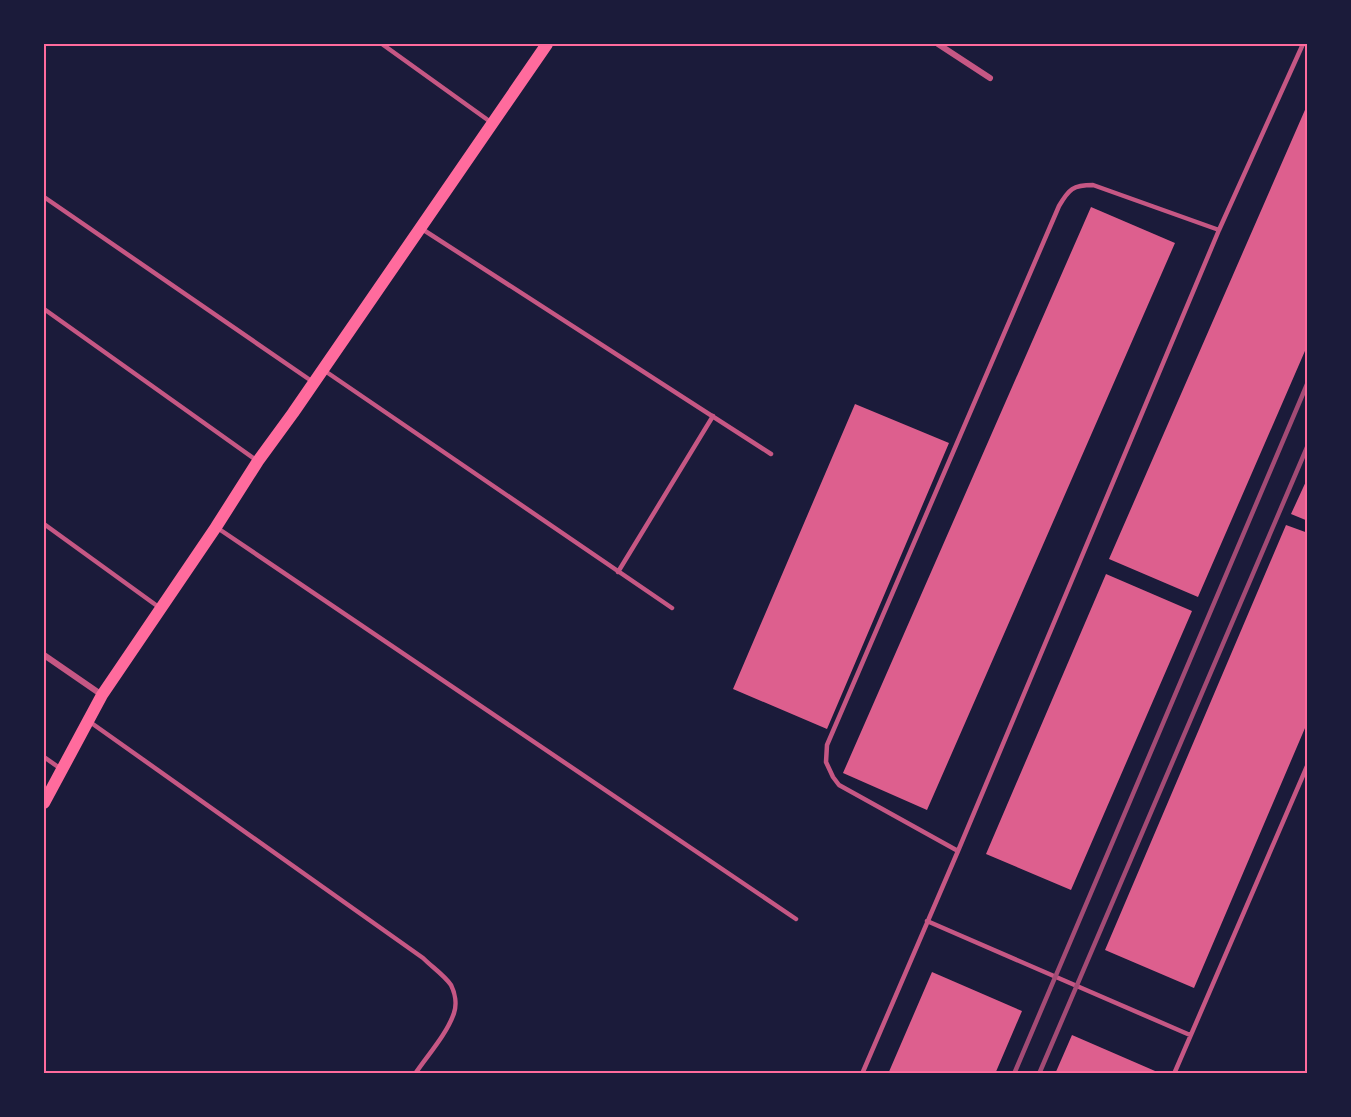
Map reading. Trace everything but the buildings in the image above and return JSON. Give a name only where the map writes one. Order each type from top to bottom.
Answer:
[{"type":"main road","points":[[44,803],[102,695],[258,462],[547,44]]},
{"type":"street","points":[[938,44],[990,78]]},
{"type":"street","points":[[44,655],[102,695]]},
{"type":"lane","points":[[382,44],[492,123]]},
{"type":"lane","points":[[862,1074],[1219,230],[1303,44]]},
{"type":"lane","points":[[958,851],[839,785],[826,762],[827,745],[1067,192],[1079,185],[1093,185],[1219,230]]},
{"type":"lane","points":[[44,196],[313,382]]},
{"type":"lane","points":[[420,228],[771,454]]},
{"type":"lane","points":[[44,309],[258,462]]},
{"type":"lane","points":[[323,369],[672,608]]},
{"type":"lane","points":[[618,572],[713,416]]},
{"type":"lane","points":[[44,524],[160,608]]},
{"type":"lane","points":[[216,527],[796,919]]},
{"type":"lane","points":[[88,720],[423,958],[445,978],[452,987],[455,998],[454,1012],[444,1032],[415,1074]]},
{"type":"lane","points":[[44,757],[62,770]]},
{"type":"lane","points":[[1173,1074],[1308,764]]},
{"type":"lane","points":[[927,921],[1190,1035]]},
{"type":"railway","points":[[1014,1074],[1308,382]]},
{"type":"railway","points":[[1039,1074],[1308,445]]}]
